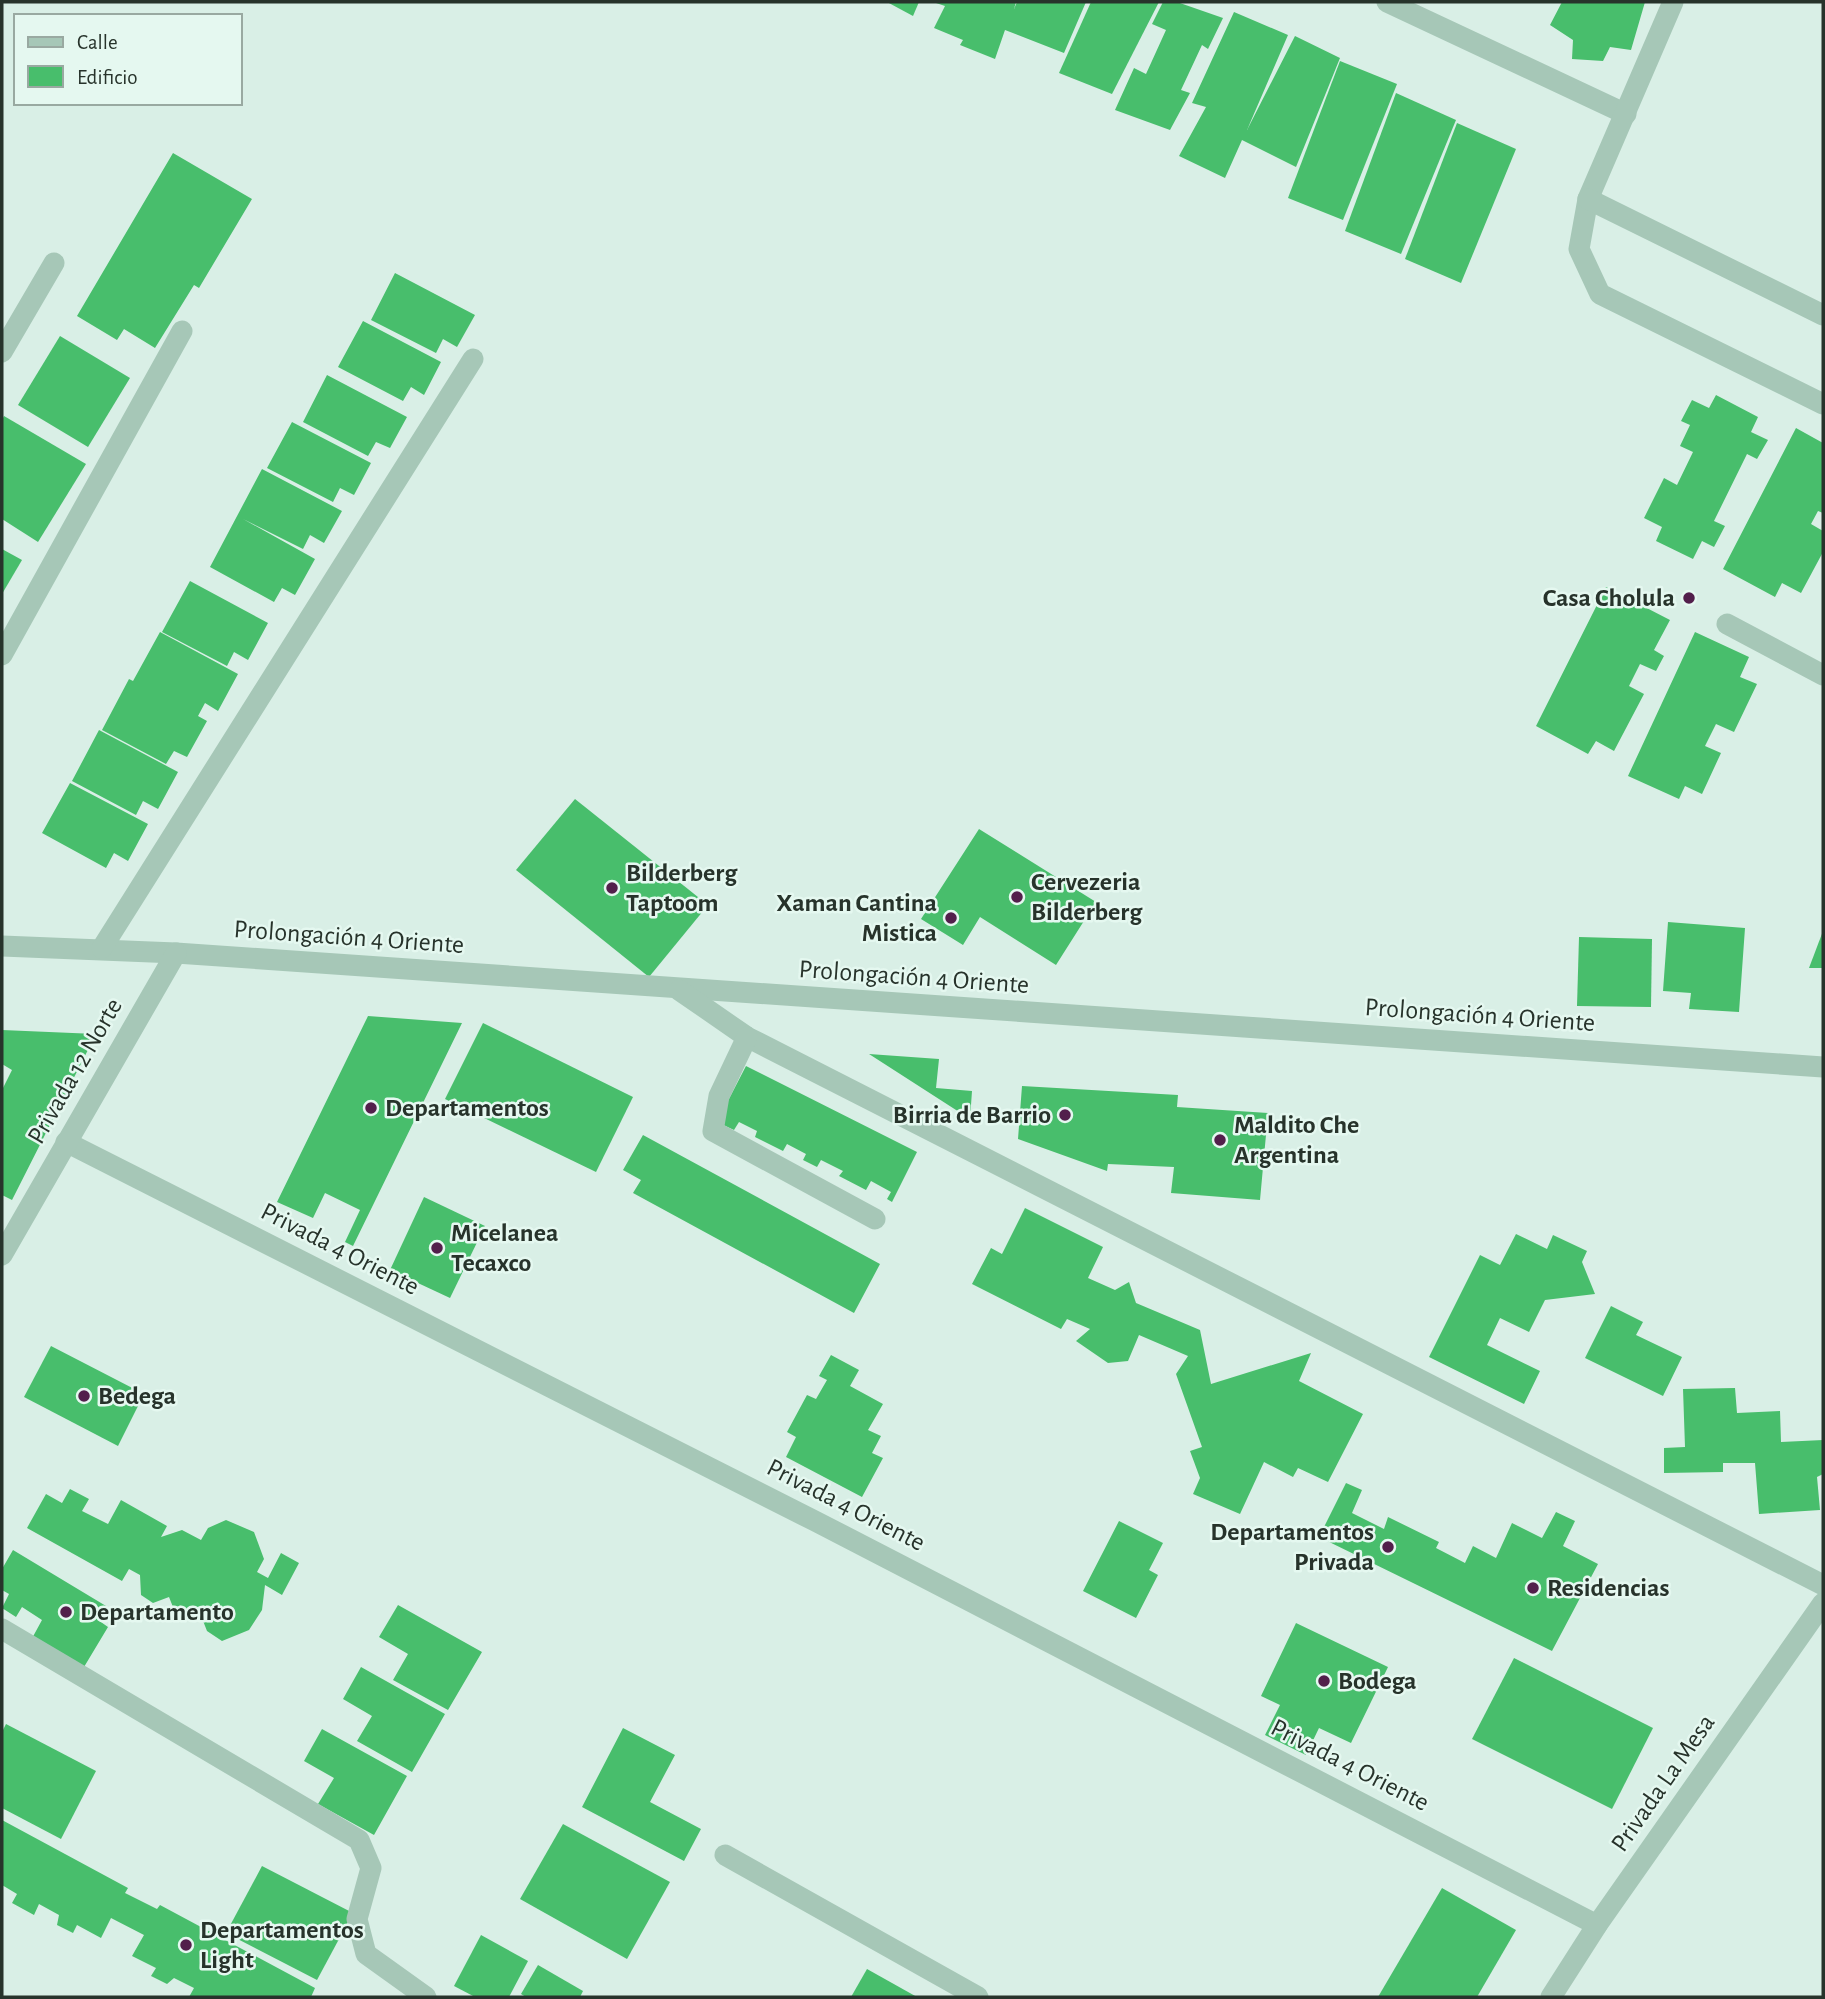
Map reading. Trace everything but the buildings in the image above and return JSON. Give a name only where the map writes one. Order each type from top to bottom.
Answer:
[{"type":"street","points":[[1387,2],[1626,114]]},
{"type":"street","points":[[1673,2],[1588,199],[1579,249],[1600,295],[1823,404]]},
{"type":"street","points":[[1588,199],[1823,315]]},
{"type":"street","points":[[2,352],[54,263]]},
{"type":"street","points":[[2,655],[182,331]]},
{"type":"street","points":[[102,948],[473,359]]},
{"type":"street","points":[[1727,624],[1823,675]]},
{"type":"street","name":"Prolongación 4 Oriente","points":[[2,946],[102,948],[1823,1067]]},
{"type":"street","name":"Privada 12 Norte","points":[[2,1255],[176,953]]},
{"type":"street","points":[[677,989],[747,1037],[1823,1585]]},
{"type":"street","points":[[747,1037],[719,1096],[713,1131],[876,1219]]},
{"type":"street","name":"Privada 4 Oriente","points":[[66,1142],[816,1521],[1597,1924]]},
{"type":"street","name":"Privada La Mesa","points":[[1551,1997],[1597,1924],[1823,1603]]},
{"type":"street","points":[[2,1629],[359,1840],[370,1868],[357,1919],[366,1954],[426,1997]]},
{"type":"street","points":[[725,1855],[978,1997]]},
{"type":"place","name":"Casa Cholula","points":[[1689,598]]},
{"type":"place","name":"Bilderberg Taptoom","points":[[612,888]]},
{"type":"place","name":"Cervezeria Bilderberg","points":[[1017,897]]},
{"type":"place","name":"Xaman Cantina Mistica","points":[[951,918]]},
{"type":"place","name":"Departamentos","points":[[371,1108]]},
{"type":"place","name":"Birria de Barrio","points":[[1065,1115]]},
{"type":"place","name":"Maldito Che Argentina","points":[[1220,1140]]},
{"type":"place","name":"Micelanea Tecaxco","points":[[437,1248]]},
{"type":"place","name":"Bedega","points":[[84,1396]]},
{"type":"place","name":"Departamentos Privada","points":[[1388,1547]]},
{"type":"place","name":"Residencias","points":[[1533,1588]]},
{"type":"place","name":"Departamento","points":[[66,1612]]},
{"type":"place","name":"Bodega","points":[[1324,1681]]},
{"type":"place","name":"Departamentos Light","points":[[186,1945]]}]
